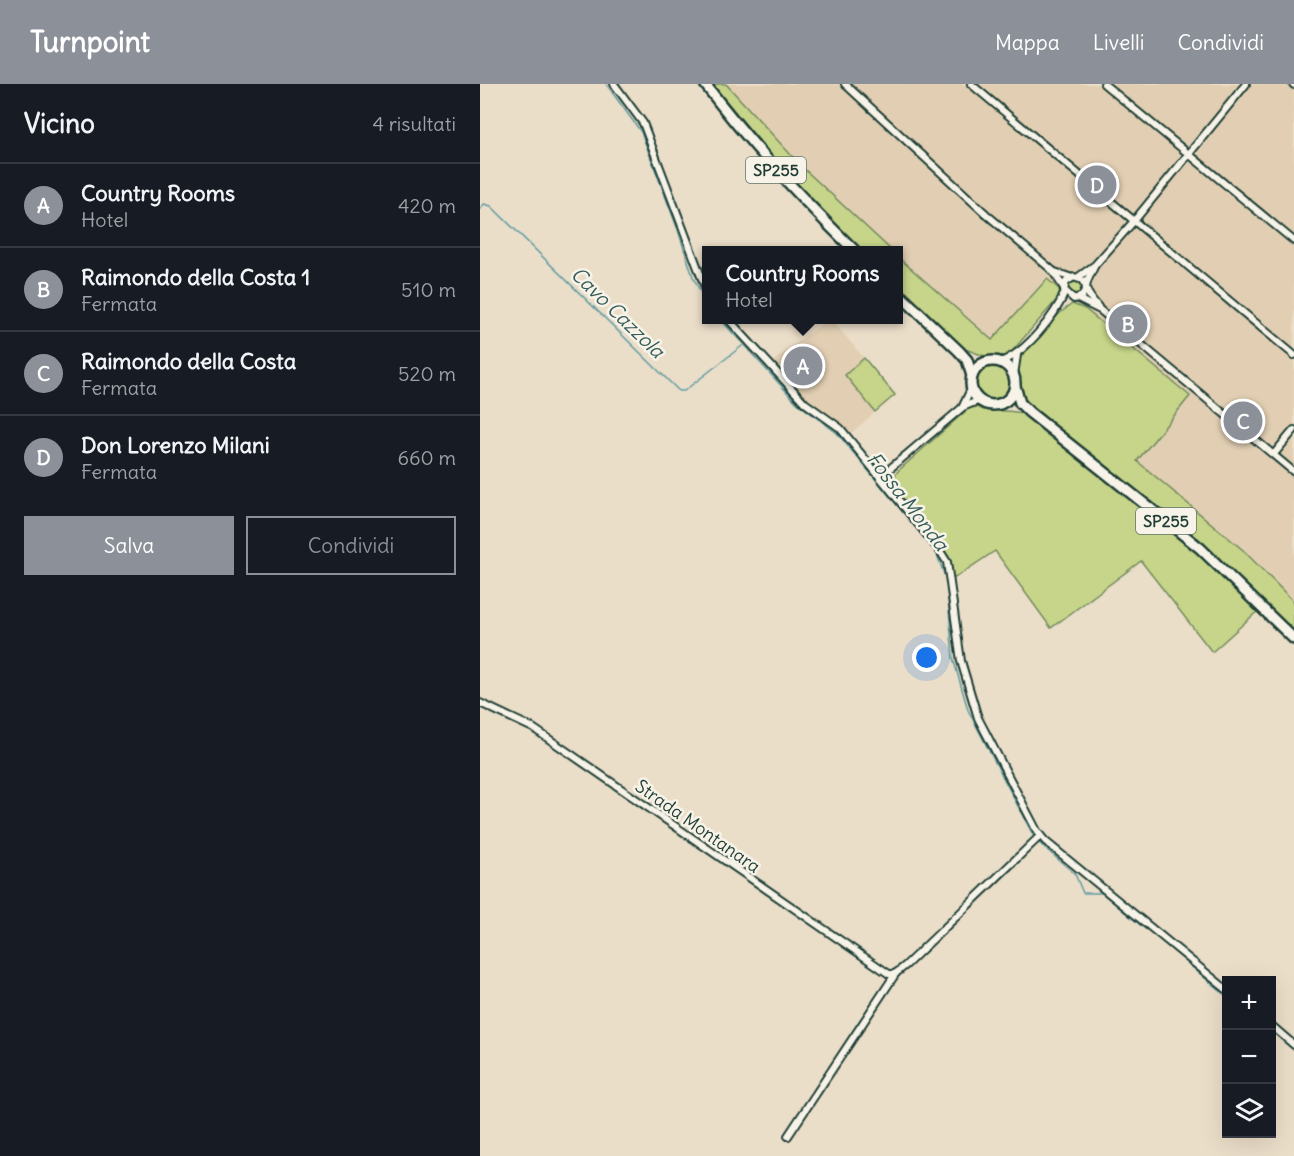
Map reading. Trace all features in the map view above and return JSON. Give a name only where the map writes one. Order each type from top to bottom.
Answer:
[{"type":"main road","name":"SP255","points":[[705,84],[748,139],[794,191],[850,246]]},
{"type":"main road","points":[[903,298],[967,360],[972,376],[972,387],[980,400]]},
{"type":"main road","points":[[959,351],[985,362],[1000,362],[1014,375]]},
{"type":"main road","points":[[972,376],[985,362]]},
{"type":"main road","name":"SP255","points":[[1014,375],[1020,403],[1029,412],[1200,548],[1294,639]]},
{"type":"main road","points":[[1000,404],[1010,397],[1015,386]]},
{"type":"main road","name":"SP255","points":[[980,400],[989,405],[1000,404],[1029,412]]},
{"type":"street","points":[[614,84],[643,123],[702,279]]},
{"type":"street","points":[[845,84],[986,214],[1052,270],[1064,290],[1075,299],[1100,310],[1294,472]]},
{"type":"street","points":[[971,84],[1294,355]]},
{"type":"street","points":[[1104,84],[1294,241]]},
{"type":"street","points":[[1000,362],[1017,354],[1054,312],[1075,299],[1085,287],[1095,266],[1246,84]]},
{"type":"street","points":[[1054,312],[1066,282],[1095,266]]},
{"type":"street","points":[[1052,270],[1075,278],[1085,287],[1100,310]]},
{"type":"street","points":[[733,324],[806,403],[840,428],[947,562],[961,661],[978,718],[1038,838],[1222,985]]},
{"type":"street","points":[[1014,375],[1017,354]]},
{"type":"street","points":[[963,407],[972,387]]},
{"type":"street","points":[[880,477],[963,407],[980,400]]},
{"type":"street","points":[[1274,454],[1294,430]]},
{"type":"street","name":"Strada Montanara","points":[[480,703],[533,728],[882,971],[889,974],[897,973]]},
{"type":"street","points":[[789,1136],[897,973],[1038,838]]},
{"type":"street","points":[[1276,1029],[1294,1045]]},
{"type":"shaded area","points":[[726,84],[1294,84],[1294,602],[1243,550],[1136,461],[1190,396],[1048,279],[992,341],[903,262],[903,246],[887,246],[801,166]]},
{"type":"shaded area","points":[[821,324],[835,324],[895,395],[850,434],[841,424],[804,399],[771,363]]},
{"type":"green space","points":[[712,84],[726,84],[801,166],[887,246],[857,246],[791,179]]},
{"type":"green space","points":[[903,262],[992,340],[1047,279],[1059,289],[1060,296],[1008,356],[984,356],[965,349],[903,291]]},
{"type":"green space","points":[[1072,281],[1078,281],[1082,288],[1078,295],[1072,295],[1068,291],[1068,285]]},
{"type":"green space","points":[[1072,304],[1085,309],[1190,396],[1137,461],[1243,550],[1294,602],[1294,634],[1225,564],[1020,397],[1017,365],[1020,358],[1060,313]]},
{"type":"green space","points":[[864,358],[895,395],[875,412],[845,375]]},
{"type":"green space","points":[[993,365],[1006,370],[1011,383],[1006,396],[993,401],[980,396],[975,383],[980,370]]},
{"type":"green space","points":[[979,407],[1028,415],[1205,558],[1260,609],[1212,652],[1141,561],[1051,628],[995,551],[953,579],[944,551],[890,482],[898,471],[969,408]]},
{"type":"waterway","name":"Fossa Monda","points":[[606,84],[641,132],[693,277],[702,294]]},
{"type":"waterway","name":"Cavo Cazzola","points":[[480,209],[484,204],[491,206],[679,391],[684,391],[742,346]]},
{"type":"waterway","name":"Fossa Monda","points":[[725,324],[797,403],[837,433],[936,552],[947,582]]},
{"type":"waterway","name":"Fossa Monda","points":[[947,586],[953,658],[968,710],[1035,839]]},
{"type":"waterway","name":"Fossa Monda","points":[[1038,842],[1075,874],[1083,893],[1102,893],[1145,929]]},
{"type":"waterway","name":"Fossa Monda","points":[[1165,944],[1222,993]]},
{"type":"place","name":"Don Lorenzo Milani","points":[[1097,185]]},
{"type":"place","name":"Raimondo della Costa 1","points":[[1128,324]]},
{"type":"place","name":"Country Rooms","points":[[803,366]]},
{"type":"place","name":"Raimondo della Costa","points":[[1243,421]]}]
